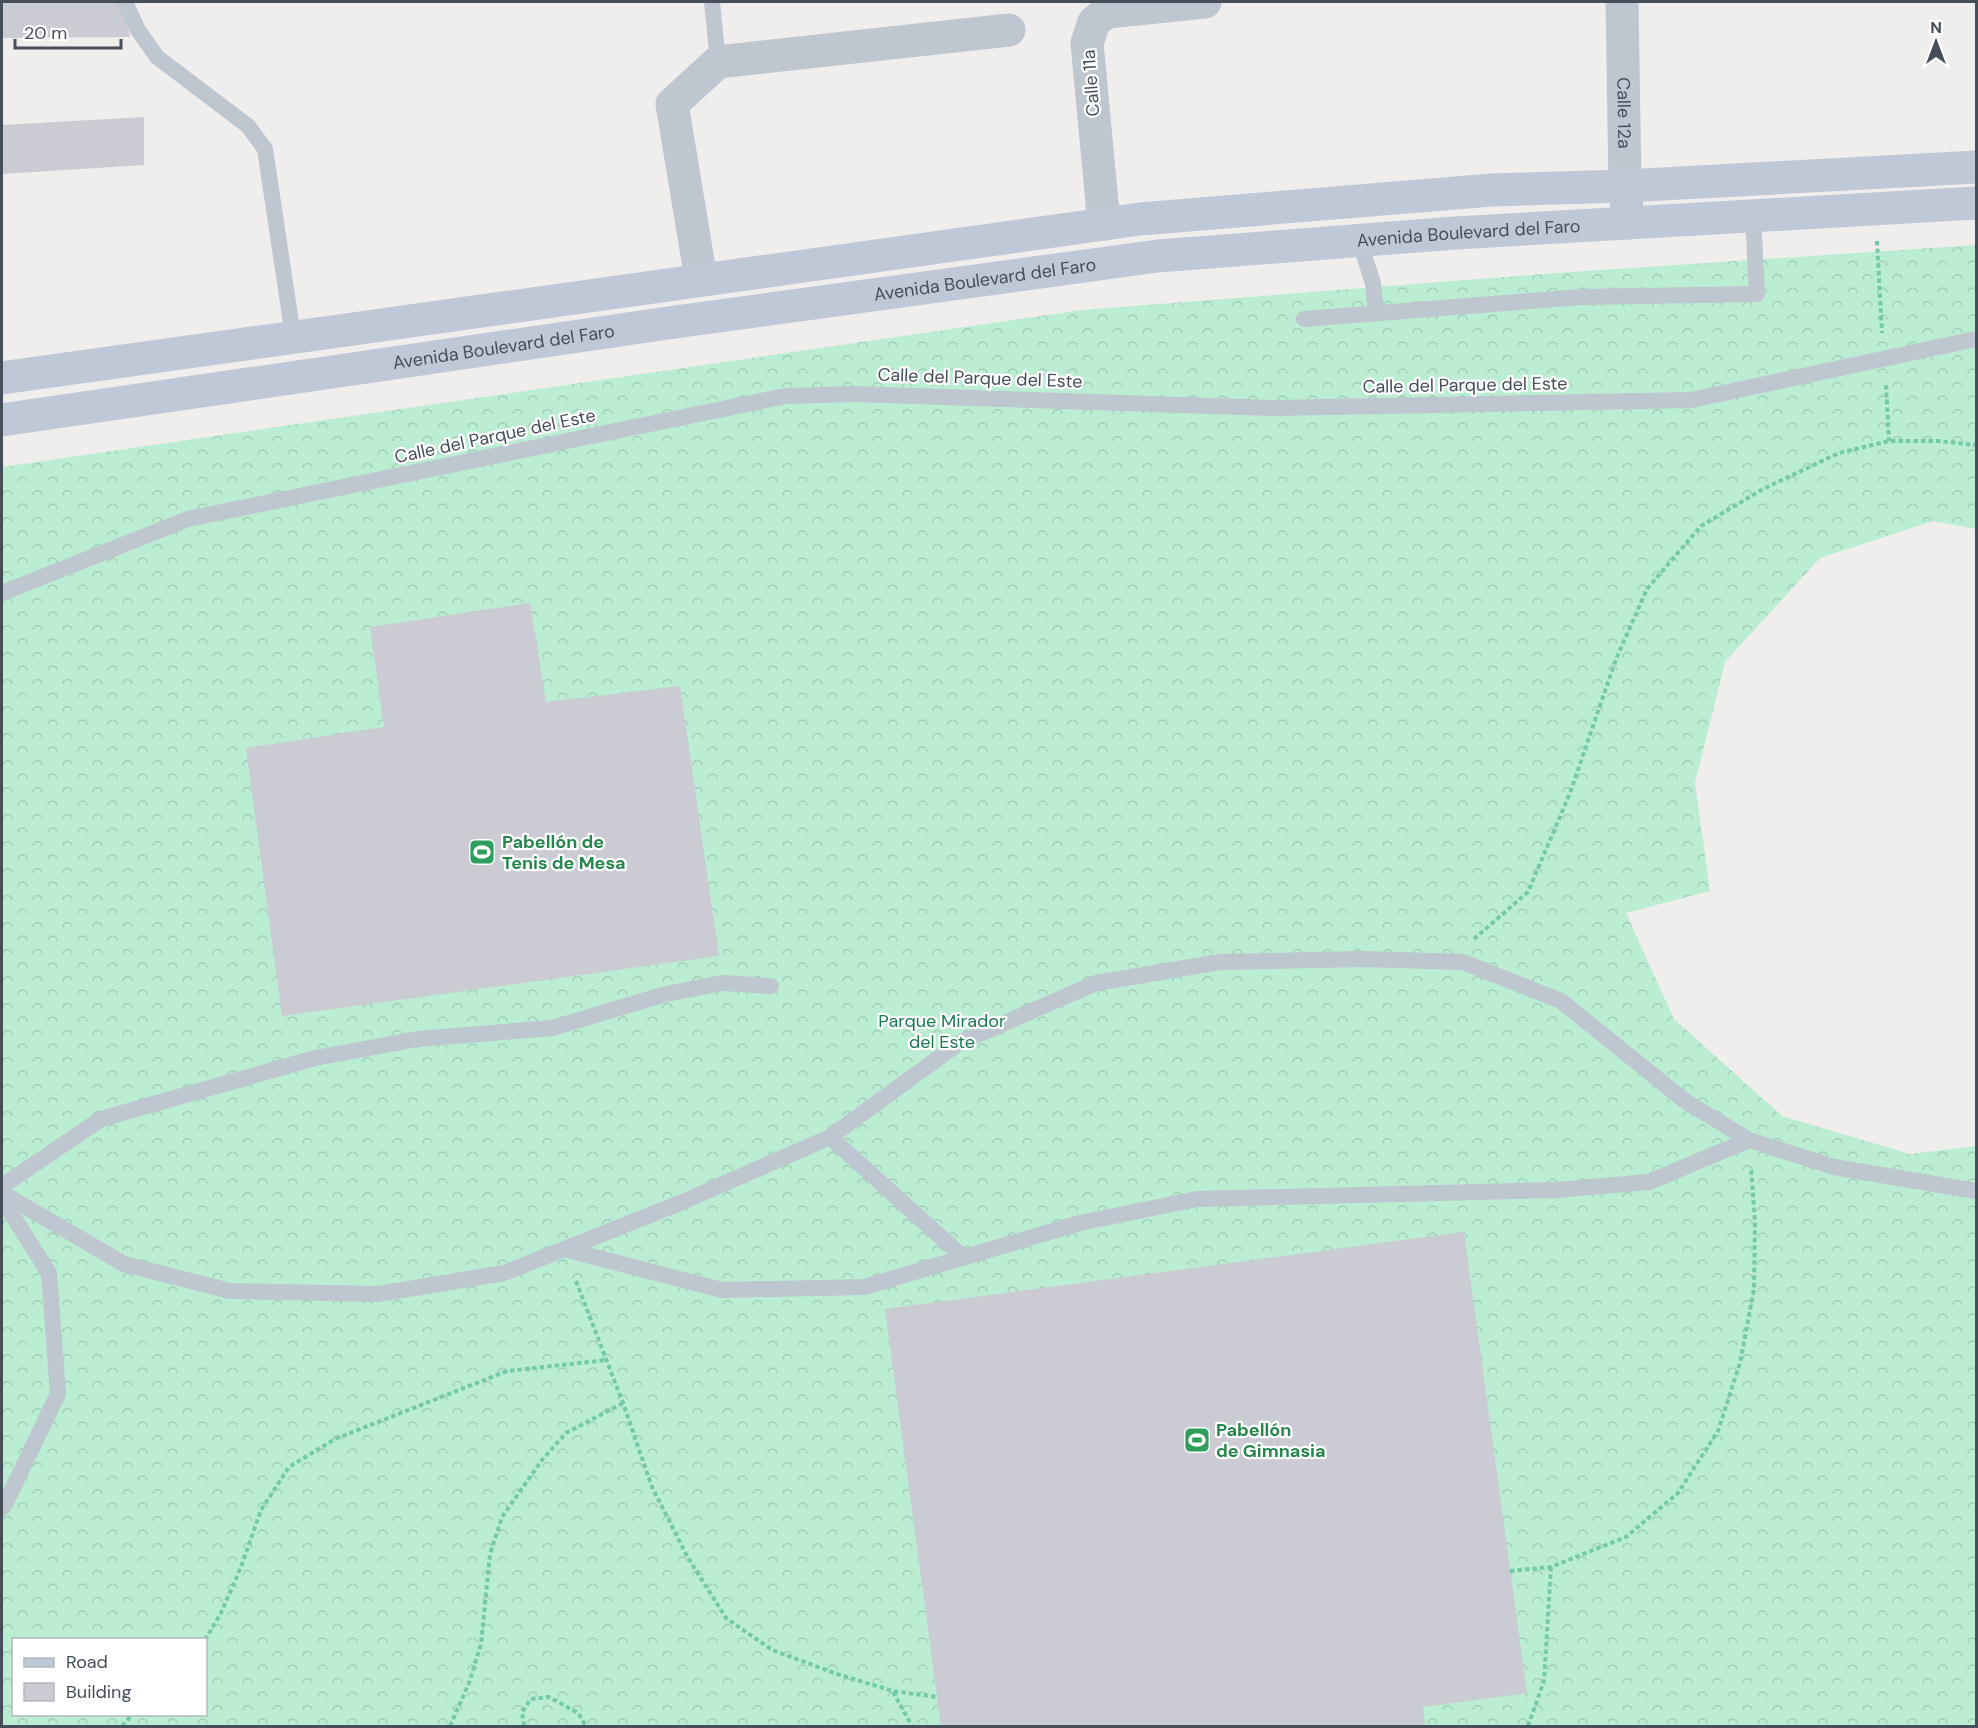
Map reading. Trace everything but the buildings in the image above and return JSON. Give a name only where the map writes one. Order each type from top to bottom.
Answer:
[{"type":"street","name":"Calle 11a","points":[[1104,224],[1087,43],[1094,22],[1107,12],[1205,2]]},
{"type":"street","name":"Calle 12a","points":[[1622,2],[1625,186],[1628,223]]},
{"type":"street","points":[[701,279],[672,104],[718,62],[1009,30]]},
{"type":"street","name":"Avenida Boulevard del Faro","points":[[2,378],[1140,219],[1492,190],[1625,186],[1977,166]]},
{"type":"street","name":"Avenida Boulevard del Faro","points":[[2,420],[758,310],[1158,256],[1359,240],[1977,202]]},
{"type":"street","points":[[293,336],[297,377]]},
{"type":"lane","points":[[125,2],[138,30],[157,57],[248,126],[266,149],[279,252],[293,336]]},
{"type":"lane","points":[[712,2],[718,62]]},
{"type":"lane","points":[[1304,319],[1581,297],[1757,294],[1753,215]]},
{"type":"lane","points":[[1359,240],[1373,283],[1376,313]]},
{"type":"lane","name":"Calle del Parque del Este","points":[[2,593],[188,519],[786,396],[855,394],[1274,408],[1691,400],[1977,339]]},
{"type":"lane","points":[[2,1193],[124,1264],[230,1291],[379,1294],[504,1273],[680,1203],[830,1137],[960,1043],[1096,983],[1220,962],[1363,959],[1463,962],[1561,1001],[1685,1101],[1749,1140],[1834,1167],[1977,1191]]},
{"type":"lane","points":[[2,1186],[101,1119],[315,1058],[418,1039],[552,1028],[666,994],[722,983],[771,986]]},
{"type":"lane","points":[[830,1137],[964,1258]]},
{"type":"lane","points":[[564,1249],[722,1290],[864,1287],[1080,1223],[1197,1199],[1557,1190],[1649,1182],[1749,1140]]},
{"type":"lane","points":[[2,1199],[49,1273],[58,1394],[2,1508]]},
{"type":"path","points":[[1875,208],[1889,441]]},
{"type":"path","points":[[1449,961],[1528,892],[1570,793],[1616,658],[1647,589],[1701,526],[1763,489],[1839,453],[1889,441],[1938,441],[1977,445]]},
{"type":"path","points":[[1510,1571],[1551,1567],[1626,1537],[1678,1493],[1718,1431],[1740,1363],[1754,1289],[1755,1222],[1749,1140]]},
{"type":"path","points":[[564,1249],[623,1402],[651,1487],[687,1556],[726,1618],[772,1650],[837,1674],[893,1691],[937,1697]]},
{"type":"path","points":[[206,1638],[237,1576],[261,1510],[289,1467],[335,1439],[507,1371],[607,1360]]},
{"type":"path","points":[[450,1726],[469,1683],[481,1644],[490,1554],[502,1517],[542,1460],[566,1433],[623,1402]]},
{"type":"path","points":[[1528,1726],[1544,1681],[1551,1567]]},
{"type":"path","points":[[893,1691],[912,1726]]},
{"type":"path","points":[[524,1726],[522,1712],[531,1699],[549,1697],[578,1713],[586,1726]]},
{"type":"green space","name":"Parque Mirador del Este","points":[[1976,245],[1976,529],[1933,521],[1820,558],[1725,662],[1695,783],[1710,891],[1626,913],[1674,1019],[1782,1116],[1910,1154],[1976,1146],[1976,1726],[2,1726],[2,467],[1082,310],[1556,273]]},
{"type":"place","name":"Pabellón de Tenis de Mesa","points":[[482,852]]},
{"type":"place","name":"Pabellón de Gimnasia","points":[[1197,1440]]}]
